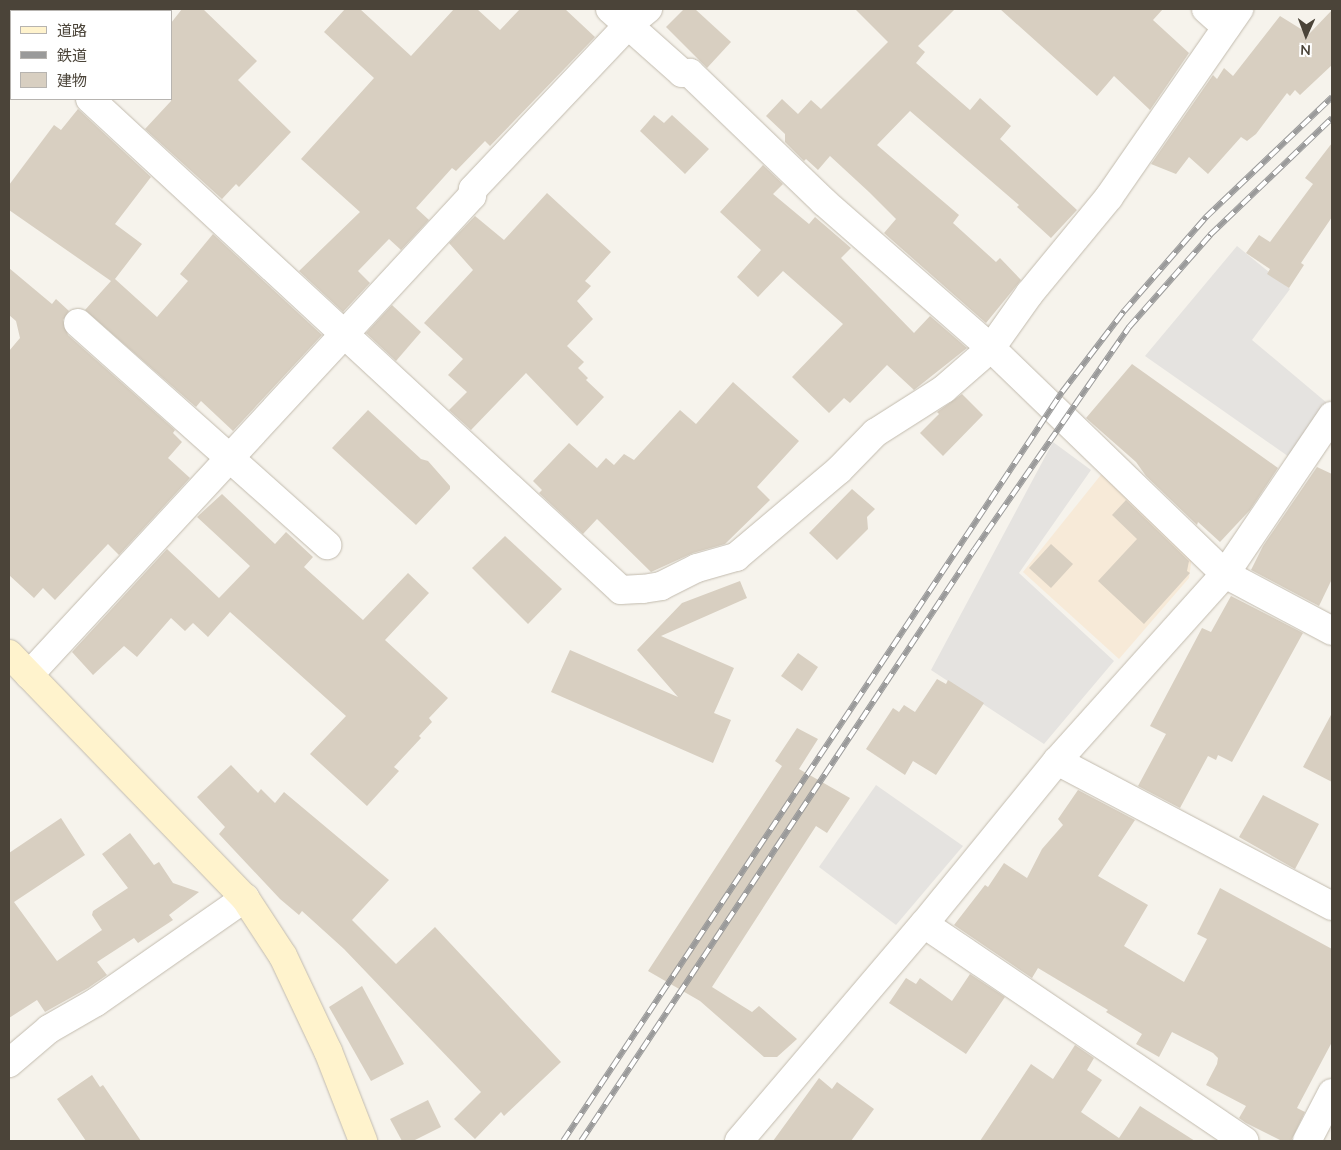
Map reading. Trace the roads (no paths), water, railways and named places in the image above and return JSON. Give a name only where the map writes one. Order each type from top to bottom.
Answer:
[{"type":"street","points":[[91,100],[344,336],[621,590],[661,586],[697,568],[736,557],[839,470],[875,433],[944,390],[991,348],[1030,292],[1109,197],[1232,18],[1206,9]]},
{"type":"street","points":[[29,675],[472,196],[473,189],[629,14],[682,73],[690,74],[824,202],[991,348],[1225,574],[1332,631]]},
{"type":"street","points":[[78,323],[327,545]]},
{"type":"street","points":[[740,1141],[924,924],[1057,761],[1225,574],[1332,416]]},
{"type":"street","points":[[9,654],[245,898],[283,956],[328,1051],[364,1141]]},
{"type":"street","points":[[1057,761],[1332,906]]},
{"type":"street","points":[[9,1063],[49,1030],[96,1002],[245,898]]},
{"type":"street","points":[[924,924],[1245,1141]]},
{"type":"street","points":[[1307,1141],[1332,1093]]},
{"type":"railway","points":[[563,1141],[1062,392],[1124,311],[1206,217],[1332,97]]},
{"type":"railway","points":[[581,1141],[974,550],[1129,327],[1210,235],[1332,118]]}]
